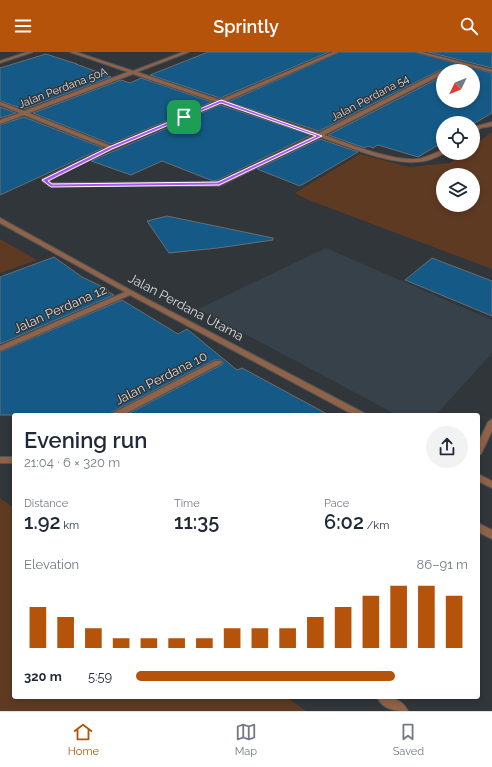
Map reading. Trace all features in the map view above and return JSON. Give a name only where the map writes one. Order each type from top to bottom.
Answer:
[{"type":"street","points":[[0,62],[31,52]]},
{"type":"street","points":[[72,52],[373,153],[410,162],[424,161],[436,155]]},
{"type":"street","name":"Jalan Perdana 50A","points":[[0,122],[188,52]]},
{"type":"street","points":[[0,103],[111,148],[337,52]]},
{"type":"street","points":[[417,52],[461,64]]},
{"type":"street","points":[[480,68],[492,71]]},
{"type":"street","name":"Jalan Perdana 54","points":[[111,148],[44,180],[46,183],[59,185],[219,184],[320,136],[436,75]]},
{"type":"street","points":[[480,127],[492,124]]},
{"type":"street","name":"Jalan Perdana Utama","points":[[0,220],[130,292],[357,413]]},
{"type":"street","name":"Jalan Perdana 12","points":[[0,349],[130,292]]},
{"type":"street","name":"Jalan Perdana 10","points":[[120,413],[218,363]]},
{"type":"street","points":[[480,448],[492,422]]},
{"type":"street","points":[[0,460],[12,460]]},
{"type":"street","points":[[480,478],[492,485]]},
{"type":"street","points":[[480,528],[492,534]]},
{"type":"street","points":[[386,699],[402,711]]},
{"type":"shaded area","points":[[492,132],[492,269],[306,199],[295,193],[360,154],[409,167],[450,163],[454,160],[480,160],[480,141]]},
{"type":"shaded area","points":[[0,239],[37,260],[0,273]]},
{"type":"shaded area","points":[[326,248],[492,320],[492,353],[438,413],[393,413],[198,309]]},
{"type":"shaded area","points":[[0,498],[12,507],[12,699],[289,699],[306,711],[0,711]]},
{"type":"building","points":[[208,52],[329,52],[220,98],[150,75]]},
{"type":"building","points":[[340,52],[414,52],[459,64],[436,64],[436,72],[319,131],[228,102]]},
{"type":"building","points":[[428,52],[492,52],[492,68]]},
{"type":"building","points":[[46,54],[111,77],[24,109],[0,101],[0,68]]},
{"type":"building","points":[[480,70],[492,73],[492,113],[480,120],[480,116],[436,116],[436,146],[418,157],[378,145],[373,148],[368,146],[365,148],[328,135],[436,80],[436,108],[480,108]]},
{"type":"building","points":[[141,78],[212,102],[111,144],[33,113],[121,80],[130,83]]},
{"type":"building","points":[[220,105],[311,135],[218,180],[213,181],[162,161],[131,175],[91,161]]},
{"type":"building","points":[[0,107],[16,113],[0,118]]},
{"type":"building","points":[[24,117],[103,148],[0,195],[0,125]]},
{"type":"building","points":[[320,139],[358,152],[300,186],[257,169]]},
{"type":"building","points":[[167,216],[273,238],[273,240],[169,253],[147,221]]},
{"type":"building","points":[[54,257],[82,277],[107,289],[105,290],[114,295],[0,344],[0,277]]},
{"type":"building","points":[[432,258],[492,281],[492,316],[405,280]]},
{"type":"building","points":[[122,300],[178,334],[187,329],[237,370],[242,368],[325,413],[130,413],[223,364],[221,360],[214,360],[112,413],[12,413],[12,415],[0,415],[0,352]]},
{"type":"route","points":[[221,101],[320,136],[219,184],[51,185],[46,183],[44,180],[111,148],[184,117],[221,101]]}]
